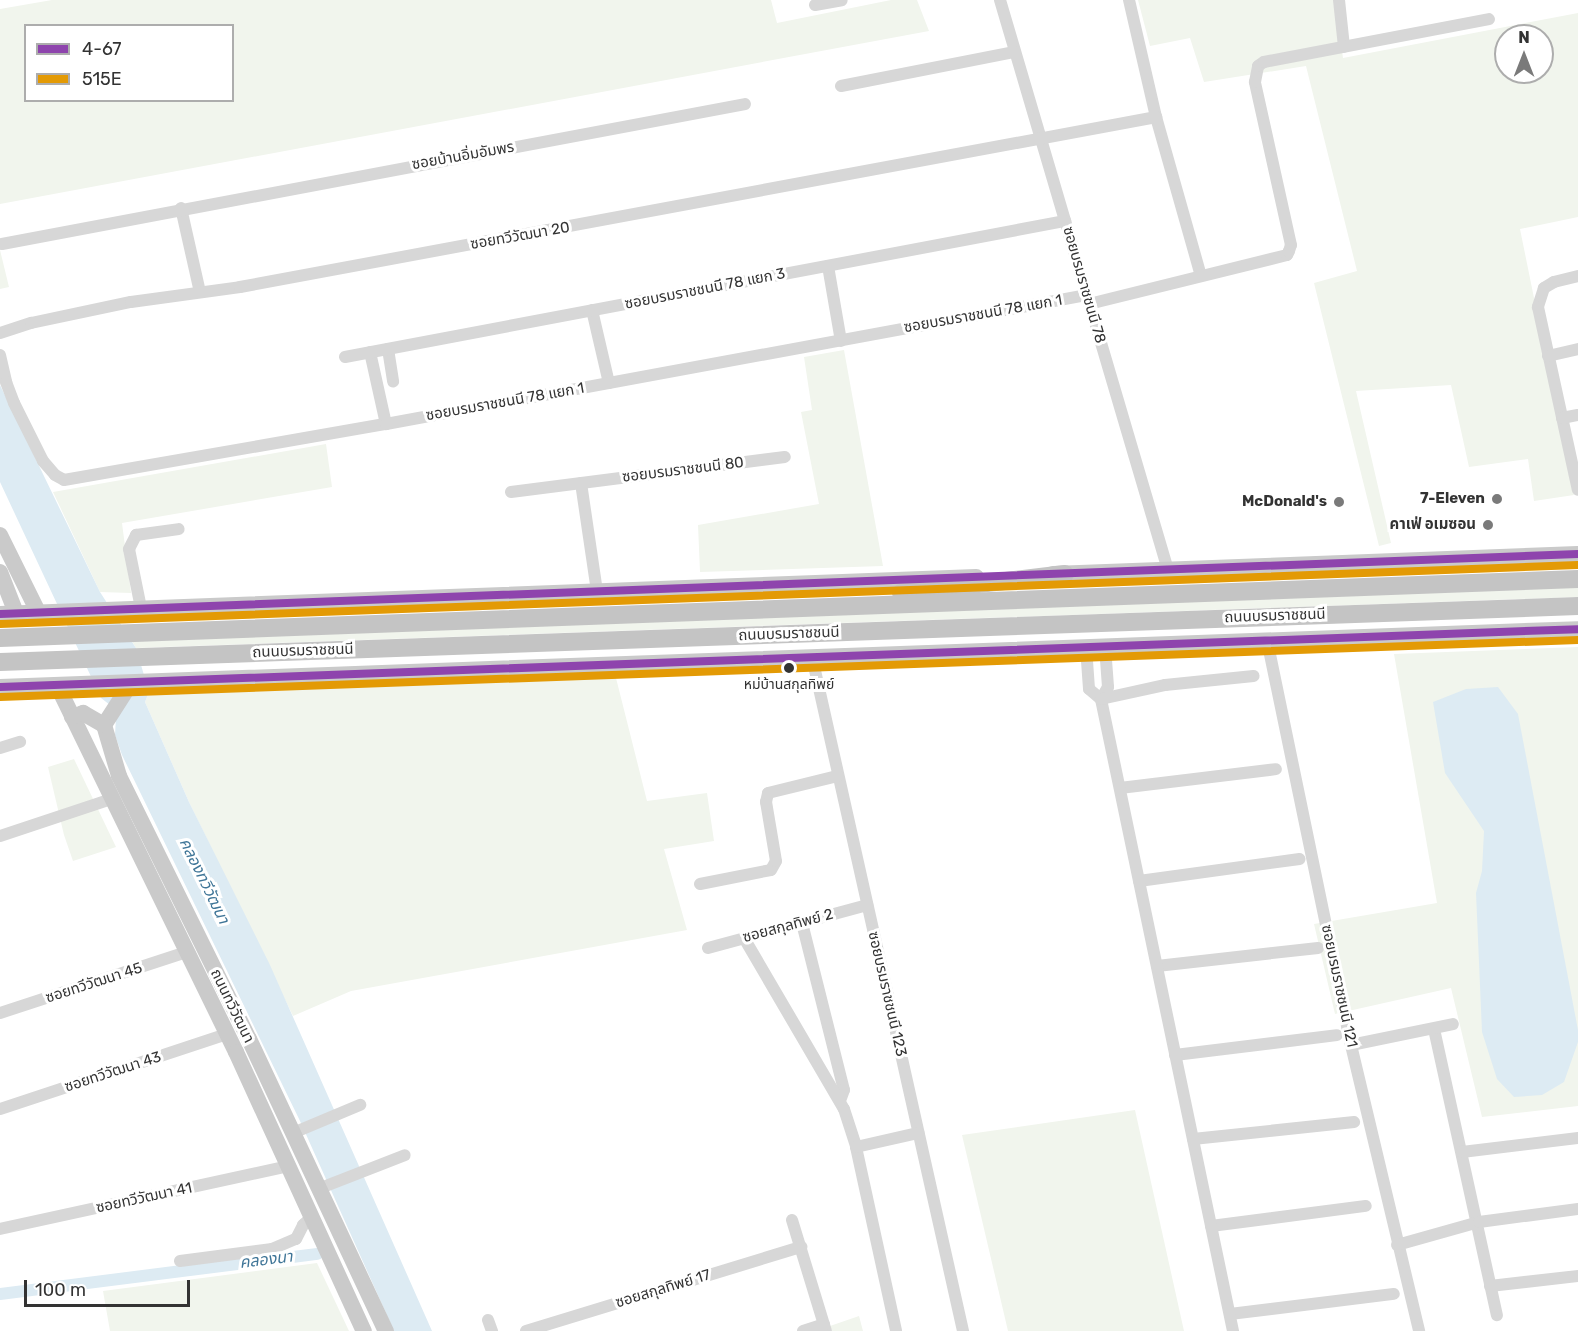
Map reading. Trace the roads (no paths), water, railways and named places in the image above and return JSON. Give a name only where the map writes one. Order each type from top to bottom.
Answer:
[{"type":"highway","points":[[795,608],[1065,574]]},
{"type":"highway","name":"ถนนบรมราชชนนี","points":[[0,638],[1578,579]]},
{"type":"highway","name":"ถนนบรมราชชนนี","points":[[0,662],[1578,606]]},
{"type":"main road","points":[[0,535],[38,612]]},
{"type":"main road","points":[[0,572],[8,613],[1578,554]]},
{"type":"main road","points":[[0,687],[1578,629]]},
{"type":"main road","points":[[72,717],[83,713],[104,725],[131,683]]},
{"type":"main road","name":"ถนนทวีวัฒนา","points":[[57,685],[227,1034],[364,1331]]},
{"type":"main road","name":"ถนนทวีวัฒนา","points":[[104,725],[119,776],[325,1187],[386,1331]]},
{"type":"street","points":[[815,5],[842,0]]},
{"type":"street","name":"ซอยบรมราชชนนี 78","points":[[1000,0],[1168,570]]},
{"type":"street","points":[[1129,0],[1156,117],[1201,276]]},
{"type":"street","points":[[1339,0],[1344,47],[1489,19]]},
{"type":"street","name":"ซอยบรมราชชนนี 78 แยก 1","points":[[0,355],[6,382],[43,461],[55,475],[64,480],[1088,299],[1201,276],[1287,255],[1291,245],[1255,82],[1258,66],[1264,62],[1344,47]]},
{"type":"street","points":[[841,86],[1015,52]]},
{"type":"street","name":"ซอยบ้านอิ่มอัมพร","points":[[2,244],[182,208],[745,104]]},
{"type":"street","name":"ซอยทวีวัฒนา 20","points":[[0,333],[42,320],[131,302],[200,292],[1041,140],[1156,117]]},
{"type":"street","points":[[182,208],[200,292]]},
{"type":"street","name":"ซอยบรมราชชนนี 78 แยก 3","points":[[345,357],[1065,221]]},
{"type":"street","points":[[828,266],[841,341]]},
{"type":"street","points":[[1578,276],[1554,282],[1544,288],[1538,307],[1578,490]]},
{"type":"street","points":[[592,310],[609,383]]},
{"type":"street","points":[[388,349],[393,382]]},
{"type":"street","points":[[1548,356],[1578,349]]},
{"type":"street","points":[[370,352],[386,424]]},
{"type":"street","points":[[1562,418],[1578,415]]},
{"type":"street","name":"ซอยบรมราชชนนี 80","points":[[511,492],[785,457]]},
{"type":"street","points":[[581,483],[597,591]]},
{"type":"street","points":[[133,609],[129,549],[136,535],[179,529]]},
{"type":"street","name":"ซอยบรมราชชนนี 121","points":[[1267,640],[1351,1045],[1419,1331]]},
{"type":"street","points":[[1101,699],[1108,687],[1105,646]]},
{"type":"street","points":[[1086,647],[1089,689],[1101,699],[1233,1331]]},
{"type":"street","name":"ซอยบรมราชชนนี 123","points":[[812,657],[963,1331]]},
{"type":"street","points":[[1101,699],[1165,685],[1254,676]]},
{"type":"street","points":[[0,748],[20,742]]},
{"type":"street","points":[[1120,788],[1276,768]]},
{"type":"street","points":[[700,884],[771,870],[776,861],[766,802],[768,793],[838,776]]},
{"type":"street","points":[[0,836],[111,799]]},
{"type":"street","points":[[1139,881],[1300,860]]},
{"type":"street","name":"ซอยสกุลทิพย์ 2","points":[[708,948],[867,905]]},
{"type":"street","points":[[802,922],[844,1090],[840,1101]]},
{"type":"street","points":[[744,938],[833,1094],[840,1101],[856,1147],[896,1331]]},
{"type":"street","points":[[1157,966],[1318,948]]},
{"type":"street","name":"ซอยทวีวัฒนา 45","points":[[0,1013],[187,952]]},
{"type":"street","points":[[1351,1045],[1453,1024]]},
{"type":"street","points":[[1434,1029],[1479,1222],[1497,1315]]},
{"type":"street","name":"ซอยทวีวัฒนา 43","points":[[0,1109],[227,1034]]},
{"type":"street","points":[[1175,1055],[1337,1035]]},
{"type":"street","points":[[298,1131],[360,1105]]},
{"type":"street","points":[[1193,1138],[1354,1122]]},
{"type":"street","points":[[856,1147],[918,1133]]},
{"type":"street","points":[[1462,1152],[1578,1138]]},
{"type":"street","points":[[325,1187],[405,1155]]},
{"type":"street","name":"ซอยทวีวัฒนา 41","points":[[0,1229],[288,1166]]},
{"type":"street","points":[[1211,1226],[1366,1206]]},
{"type":"street","points":[[1397,1245],[1479,1222],[1578,1209]]},
{"type":"street","points":[[180,1261],[272,1249],[296,1239],[303,1225],[312,1217]]},
{"type":"street","points":[[792,1220],[825,1328],[803,1331]]},
{"type":"street","name":"ซอยสกุลทิพย์ 17","points":[[526,1331],[801,1247]]},
{"type":"street","points":[[1490,1286],[1578,1276]]},
{"type":"street","points":[[1230,1314],[1394,1294]]},
{"type":"water","name":"คลองทวีวัฒนา","points":[[0,385],[100,592],[136,648],[149,692],[145,702],[189,802],[270,965],[432,1331],[394,1331],[300,1121],[122,755],[115,735],[116,717],[119,712],[101,698],[0,482]]},
{"type":"water","points":[[1498,687],[1518,714],[1578,1030],[1578,1042],[1564,1082],[1542,1095],[1514,1097],[1497,1079],[1482,1032],[1476,893],[1482,871],[1484,831],[1445,773],[1433,702],[1466,689]]},
{"type":"waterway","name":"คลองนา","points":[[0,1294],[317,1254]]},
{"type":"place","name":"7-Eleven","points":[[1497,499]]},
{"type":"place","name":"McDonald's","points":[[1339,502]]},
{"type":"place","name":"คาเฟ่ อเมซอน","points":[[1488,525]]},
{"type":"place","name":"หม่บ้านสกุลทิพย์","points":[[789,668]]}]
